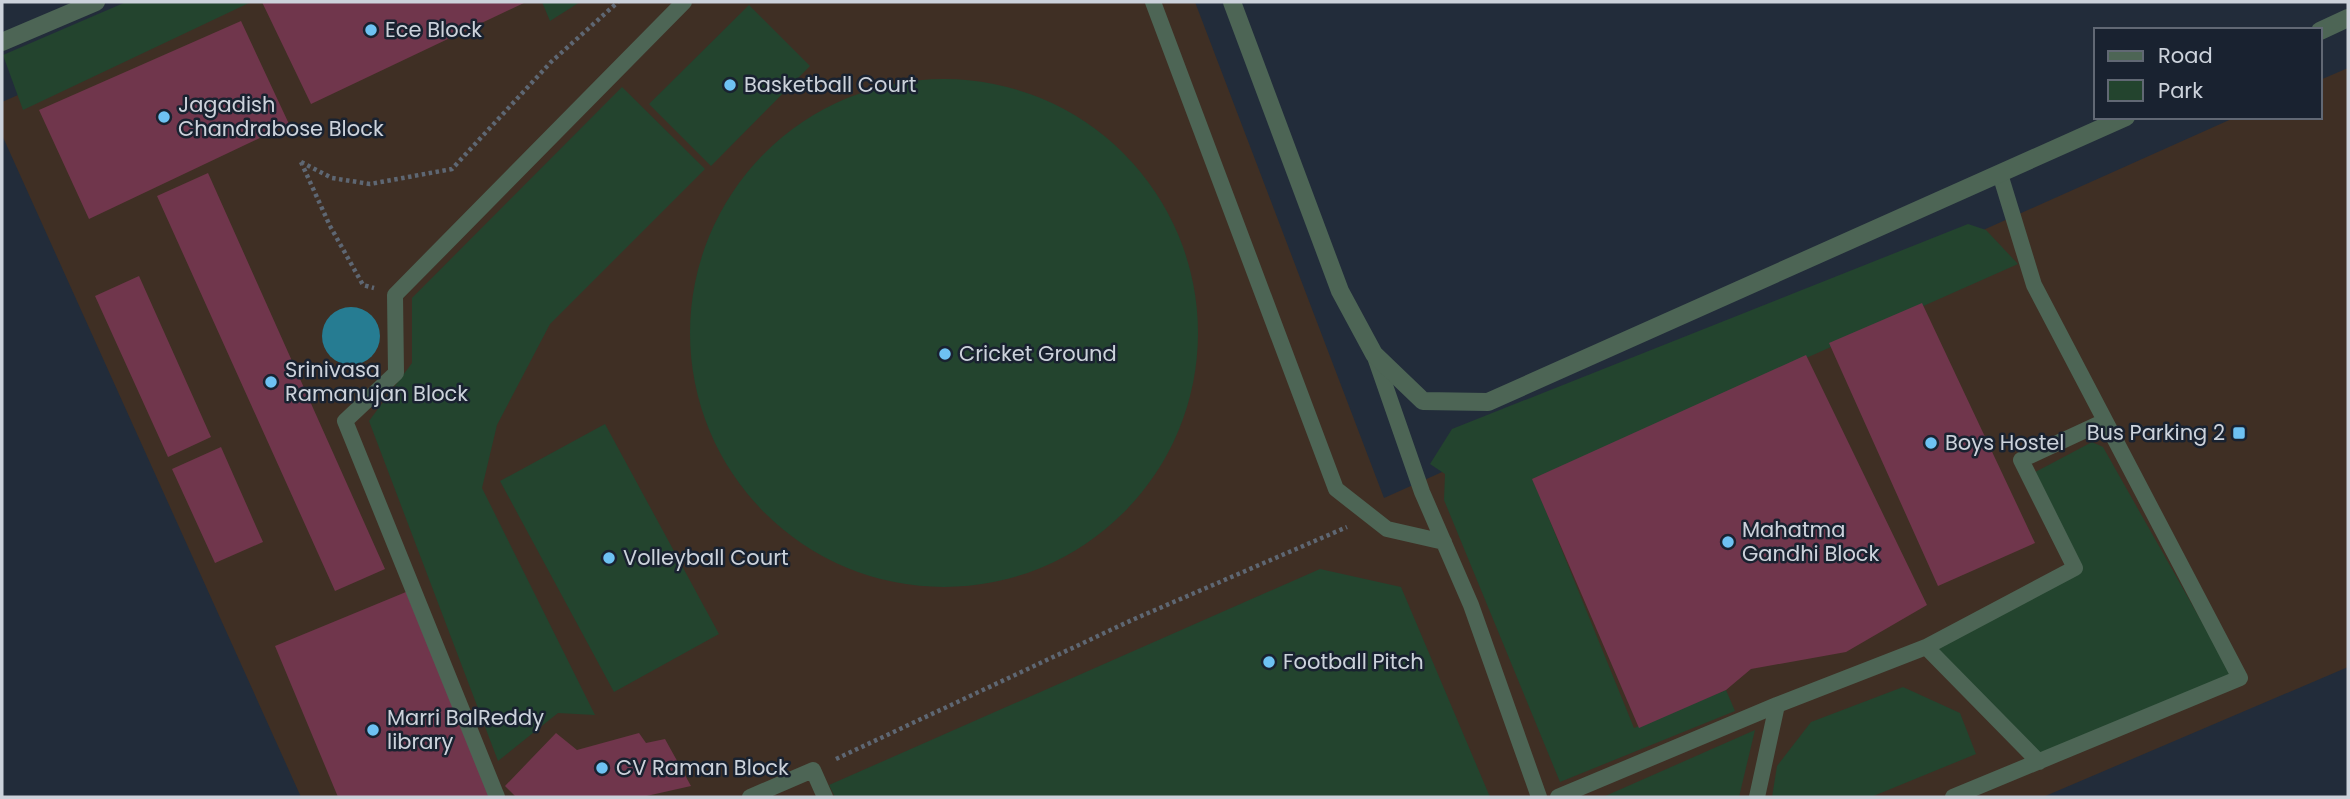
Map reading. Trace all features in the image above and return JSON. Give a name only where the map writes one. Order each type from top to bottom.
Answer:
[{"type":"street","points":[[2,42],[96,2]]},
{"type":"street","points":[[1232,2],[1340,291],[1374,354],[1423,401],[1488,402],[2122,119]]},
{"type":"street","points":[[2322,29],[2348,18]]},
{"type":"lane","points":[[497,797],[345,421],[396,373],[395,295],[684,2]]},
{"type":"lane","points":[[1153,2],[1336,489],[1387,529],[1444,542]]},
{"type":"lane","points":[[1953,797],[2240,678],[2034,285],[2000,174]]},
{"type":"lane","points":[[1374,354],[1422,492],[1471,605],[1538,797]]},
{"type":"lane","points":[[1558,797],[1926,646],[2075,568],[2021,460],[2105,421]]},
{"type":"lane","points":[[1926,646],[2039,762]]},
{"type":"lane","points":[[1757,797],[1777,705]]},
{"type":"lane","points":[[750,797],[813,770],[825,797]]},
{"type":"path","points":[[395,295],[363,285],[330,226],[300,162],[332,178],[370,184],[452,169],[551,62],[618,2]]},
{"type":"path","points":[[813,770],[1132,620],[1371,517]]},
{"type":"shaded area","points":[[231,2],[1195,2],[1384,498],[2232,119],[2322,119],[2322,79],[2348,68],[2348,667],[2043,797],[301,797],[2,135],[2,102]]},
{"type":"green space","points":[[126,2],[251,2],[23,110],[3,55]]},
{"type":"green space","points":[[542,2],[580,2],[550,21]]},
{"type":"green space","name":"Basketball Court","points":[[749,5],[810,66],[711,166],[649,104]]},
{"type":"green space","name":"Cricket Ground","points":[[944,79],[993,84],[1041,99],[1085,122],[1123,154],[1155,192],[1178,236],[1193,284],[1198,333],[1193,382],[1178,430],[1155,474],[1123,512],[1085,544],[1041,567],[993,582],[944,587],[895,582],[847,567],[803,544],[765,512],[733,474],[710,430],[695,382],[690,333],[695,284],[710,236],[733,192],[765,154],[803,122],[847,99],[895,84]]},
{"type":"green space","points":[[622,87],[705,169],[550,324],[497,425],[482,488],[595,715],[558,713],[498,761],[369,421],[412,363],[412,298]]},
{"type":"green space","points":[[1968,224],[1986,230],[2018,264],[1533,479],[1634,728],[1726,690],[1735,711],[1560,782],[1444,500],[1445,474],[1430,464],[1452,429]]},
{"type":"green space","name":"Volleyball Court","points":[[605,424],[719,634],[614,692],[500,481]]},
{"type":"green space","points":[[2092,442],[2103,447],[2233,677],[2039,762],[1926,647],[2074,568],[2026,477]]},
{"type":"green space","name":"Football Pitch","points":[[1320,569],[1401,587],[1490,797],[835,797],[829,785]]},
{"type":"green space","points":[[1903,687],[1960,713],[1976,754],[1871,797],[1772,797],[1777,766],[1811,722]]},
{"type":"green space","points":[[1755,730],[1739,797],[1603,797]]},
{"type":"water","points":[[351,307],[367,312],[375,320],[380,336],[375,352],[367,360],[351,365],[335,360],[327,352],[322,336],[327,320],[335,312]]},
{"type":"building","name":"Ece Block","points":[[262,2],[526,2],[311,104]]},
{"type":"building","name":"Jagadish Chandrabose Block","points":[[241,21],[289,124],[89,219],[39,110]]},
{"type":"building","name":"Srinivasa Ramanujan Block","points":[[208,173],[385,569],[335,591],[157,196]]},
{"type":"building","points":[[139,276],[211,437],[168,457],[95,296]]},
{"type":"building","name":"Boys Hostel","points":[[1922,303],[2035,543],[1938,586],[1829,343]]},
{"type":"building","name":"Mahatma Gandhi Block","points":[[1806,355],[1927,605],[1846,652],[1751,669],[1726,690],[1639,728],[1532,479]]},
{"type":"building","points":[[221,447],[263,542],[215,563],[172,469]]},
{"type":"building","points":[[406,592],[491,797],[338,797],[275,646]]},
{"type":"building","name":"CV Raman Block","points":[[556,733],[577,750],[639,733],[646,743],[665,739],[691,786],[642,797],[516,797],[505,786]]},
{"type":"place","name":"Ece Block","points":[[371,30]]},
{"type":"place","name":"Basketball Court","points":[[730,85]]},
{"type":"place","name":"Jagadish Chandrabose Block","points":[[164,117]]},
{"type":"place","name":"Cricket Ground","points":[[945,354]]},
{"type":"place","name":"Srinivasa Ramanujan Block","points":[[271,382]]},
{"type":"place","name":"Bus Parking 2","points":[[2239,433]]},
{"type":"place","name":"Boys Hostel","points":[[1931,443]]},
{"type":"place","name":"Mahatma Gandhi Block","points":[[1728,542]]},
{"type":"place","name":"Volleyball Court","points":[[609,558]]},
{"type":"place","name":"Football Pitch","points":[[1269,662]]},
{"type":"place","name":"Marri BalReddy library","points":[[373,730]]},
{"type":"place","name":"CV Raman Block","points":[[602,768]]}]
